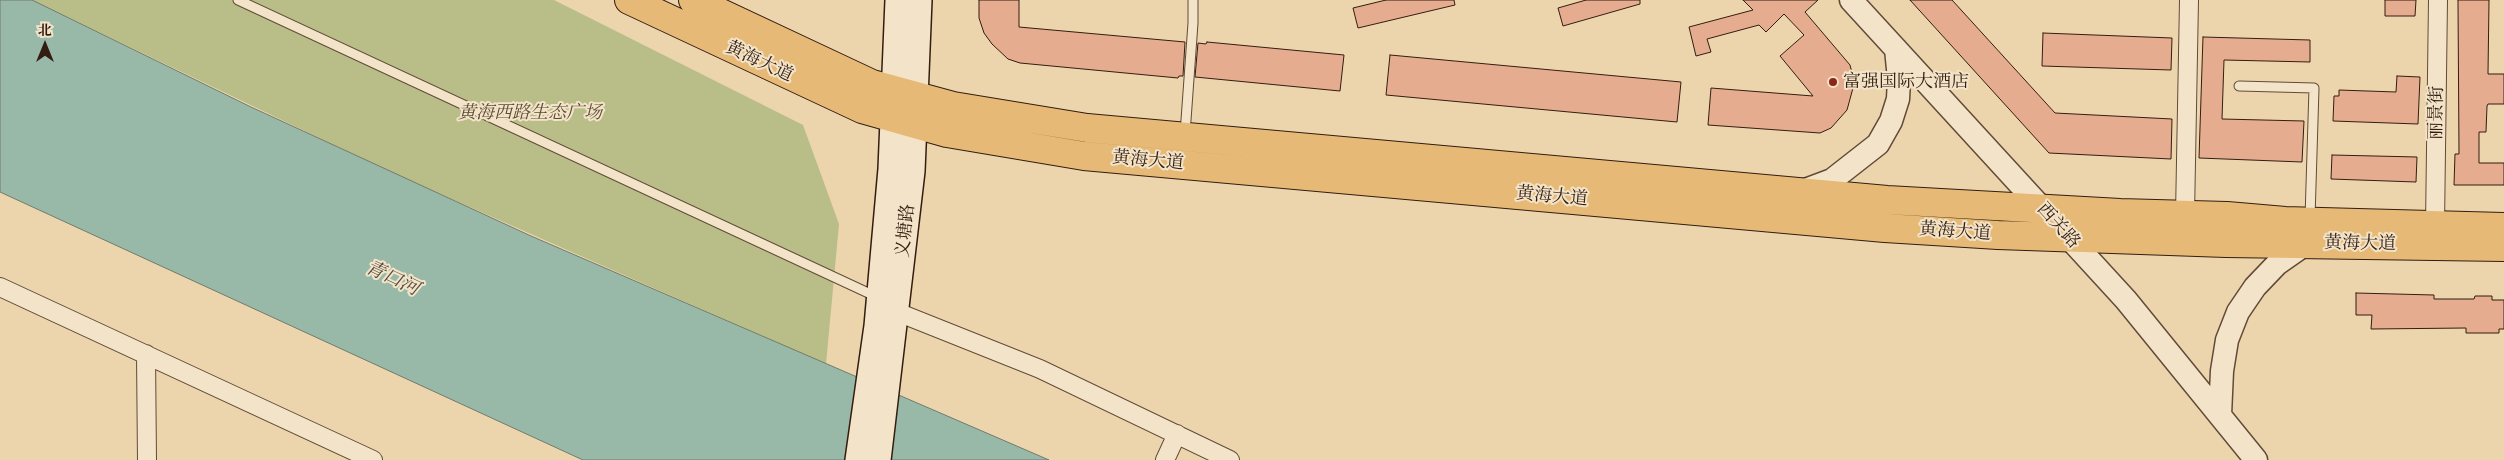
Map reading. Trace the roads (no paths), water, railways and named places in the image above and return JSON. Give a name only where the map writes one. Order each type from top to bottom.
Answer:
[{"type":"main road","name":"黄海大道","points":[[630,0],[847,104],[904,122],[1000,144],[1084,156],[1885,228],[2070,238],[2226,243],[2308,232],[2435,225],[2504,227]]},
{"type":"main road","name":"黄海大道","points":[[693,0],[859,78],[905,94],[1023,119],[1087,128],[1887,200],[2044,209],[2185,214],[2308,232],[2504,247]]},
{"type":"main road","name":"义塘路","points":[[878,460],[887,318],[904,122],[905,94],[898,0]]},
{"type":"main road","name":"义塘路","points":[[905,94],[919,0]]},
{"type":"main road","name":"义塘路","points":[[858,460],[887,318]]},
{"type":"street","name":"西关路","points":[[1851,0],[2126,300],[2256,460]]},
{"type":"street","points":[[2185,214],[2189,0]]},
{"type":"street","name":"丽景街","points":[[2435,225],[2438,0]]},
{"type":"street","points":[[1799,192],[1832,180],[1878,144],[1891,121],[1898,99],[1899,79],[1896,49]]},
{"type":"street","points":[[2220,416],[2222,371],[2227,340],[2238,312],[2255,287],[2308,232]]},
{"type":"street","points":[[2,288],[146,354],[346,454],[373,460]]},
{"type":"street","points":[[887,318],[1040,369],[1230,460]]},
{"type":"street","points":[[146,354],[147,460]]},
{"type":"street","points":[[1165,460],[1177,434]]},
{"type":"lane","points":[[238,0],[887,318]]},
{"type":"lane","points":[[1185,137],[1193,0]]},
{"type":"lane","points":[[2239,86],[2314,88],[2308,232]]},
{"type":"water","name":"青口河","points":[[0,0],[32,0],[251,107],[531,236],[1049,460],[583,460],[0,192]]},
{"type":"place","name":"富强国际大酒店","points":[[1833,82]]},
{"type":"park label","name":"黄海西路生态广场","points":[[530,113]]}]
